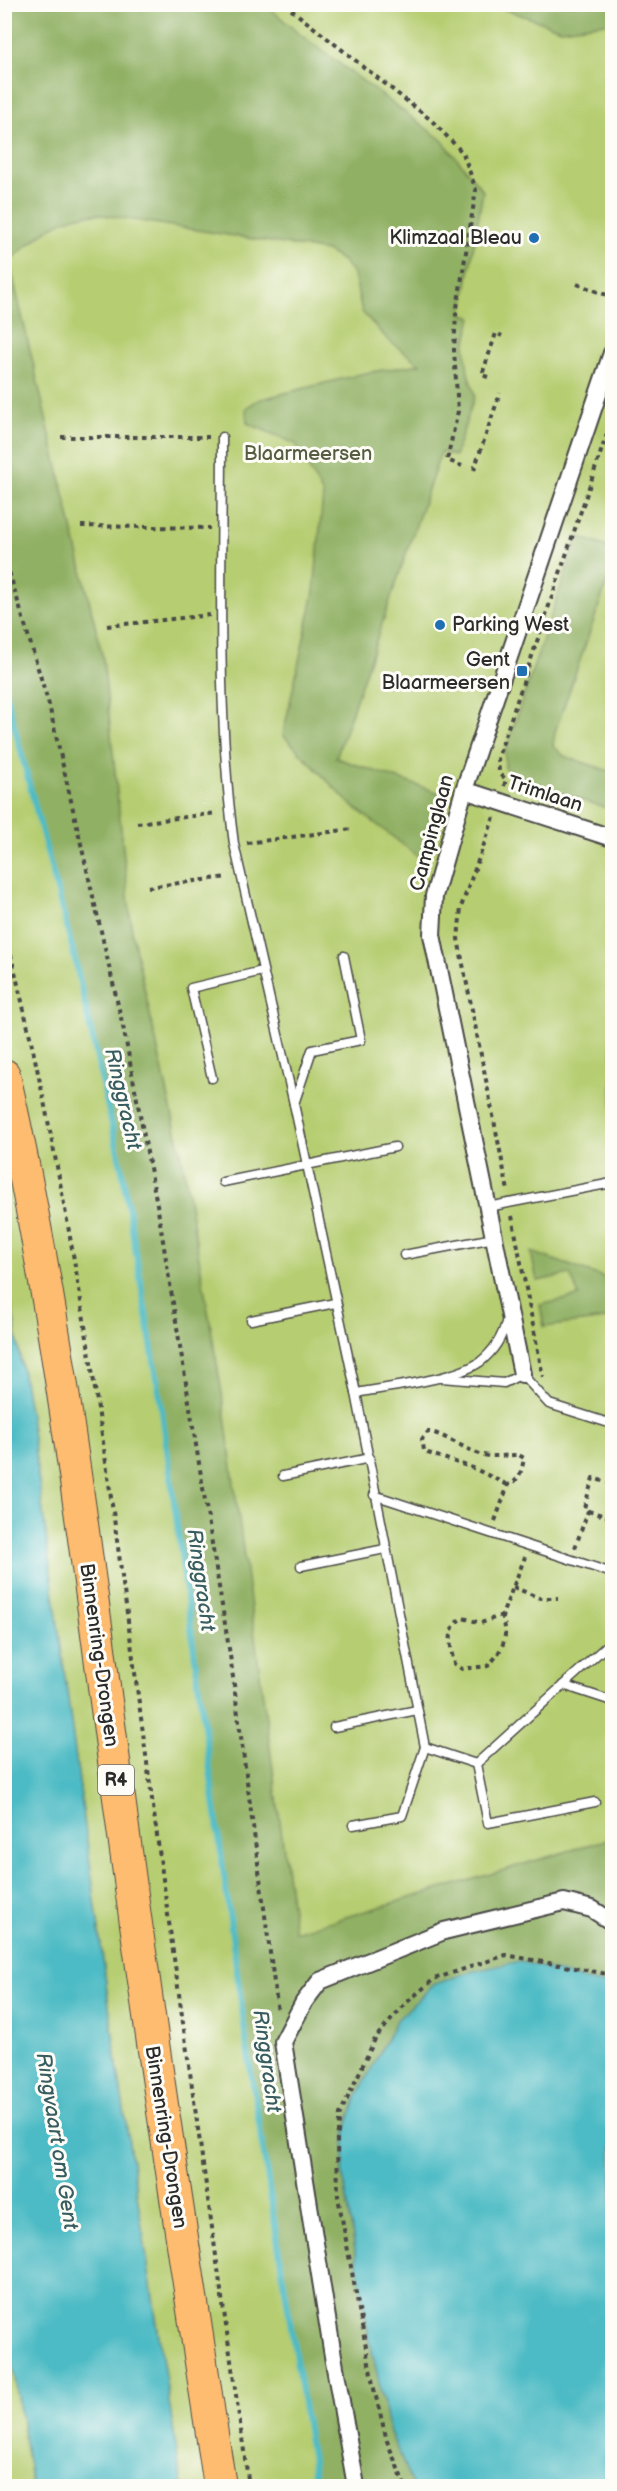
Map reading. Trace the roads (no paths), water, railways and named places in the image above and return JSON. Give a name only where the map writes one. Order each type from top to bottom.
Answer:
[{"type":"highway","name":"Binnenring-Drongen","points":[[4,1075],[30,1188],[67,1410],[154,2060],[220,2487]]},
{"type":"street","name":"Campinglaan","points":[[522,1374],[432,935],[434,896],[464,790],[612,353]]},
{"type":"street","name":"Trimlaan","points":[[464,790],[612,838]]},
{"type":"street","points":[[356,2487],[283,2042],[304,2002],[320,1981],[444,1931],[564,1902],[592,1909],[612,1922]]},
{"type":"lane","points":[[222,436],[222,613],[230,811],[234,844],[294,1104],[335,1304],[370,1458],[374,1495],[425,1747],[402,1816],[354,1825]]},
{"type":"lane","points":[[294,1104],[312,1050],[361,1040],[344,956]]},
{"type":"lane","points":[[212,1078],[191,988],[262,971]]},
{"type":"lane","points":[[223,1182],[395,1147]]},
{"type":"lane","points":[[488,1207],[612,1183]]},
{"type":"lane","points":[[404,1255],[494,1238]]},
{"type":"lane","points":[[251,1320],[335,1304]]},
{"type":"lane","points":[[356,1393],[461,1371],[479,1362],[496,1346],[509,1313]]},
{"type":"lane","points":[[435,1377],[504,1383],[522,1374],[549,1404],[612,1424]]},
{"type":"lane","points":[[283,1476],[370,1458]]},
{"type":"lane","points":[[374,1495],[612,1573]]},
{"type":"lane","points":[[301,1566],[385,1549]]},
{"type":"lane","points":[[476,1764],[612,1641]]},
{"type":"lane","points":[[563,1685],[612,1701]]},
{"type":"lane","points":[[334,1727],[417,1710]]},
{"type":"lane","points":[[425,1747],[476,1764]]},
{"type":"lane","points":[[476,1764],[488,1823],[595,1802]]},
{"type":"water","name":"Ringvaart om Gent","points":[[4,1265],[30,1416],[117,2065],[182,2486],[32,2486],[4,2308]]},
{"type":"water","points":[[520,1961],[612,1986],[612,2486],[413,2486],[390,2432],[369,2337],[343,2174],[346,2131],[356,2099],[396,2021],[433,1985],[466,1973]]},
{"type":"waterway","name":"Ringgracht","points":[[4,687],[72,947],[122,1170],[160,1397],[247,2047],[316,2486]]},
{"type":"place","name":"Klimzaal Bleau","points":[[534,238]]},
{"type":"place","name":"Parking West","points":[[440,625]]},
{"type":"place","name":"Gent Blaarmeersen","points":[[522,671]]},
{"type":"park label","name":"Blaarmeersen","points":[[308,454]]}]
